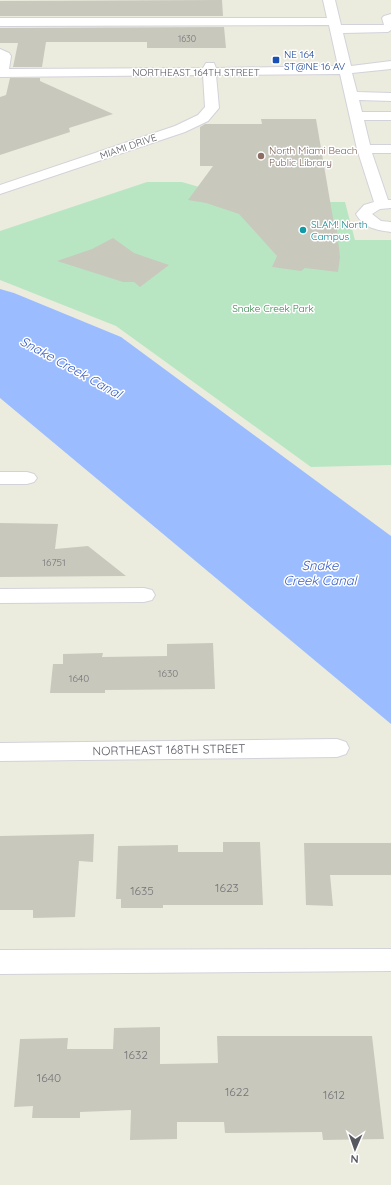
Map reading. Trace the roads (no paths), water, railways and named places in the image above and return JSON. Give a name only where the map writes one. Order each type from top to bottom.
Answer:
[{"type":"street","points":[[329,0],[364,149],[387,204],[367,210],[364,214],[366,219],[372,223],[391,227]]},
{"type":"street","points":[[60,22],[62,9]]},
{"type":"street","points":[[0,22],[335,25],[384,29],[390,26],[388,18],[391,17]]},
{"type":"street","points":[[0,53],[5,56],[1,69]]},
{"type":"street","name":"NORTHEAST 164TH STREET","points":[[345,67],[391,59]]},
{"type":"street","name":"NORTHEAST 164TH STREET","points":[[1,69],[210,69],[391,65]]},
{"type":"street","name":"MIAMI DRIVE","points":[[0,190],[180,129],[203,118],[212,108],[210,69]]},
{"type":"street","points":[[352,96],[391,97]]},
{"type":"street","points":[[357,116],[391,116]]},
{"type":"street","points":[[364,149],[391,149]]},
{"type":"street","points":[[0,478],[27,478]]},
{"type":"street","points":[[0,596],[144,595]]},
{"type":"street","name":"NORTHEAST 168TH STREET","points":[[0,752],[337,748]]},
{"type":"street","points":[[0,962],[391,960]]},
{"type":"water","name":"Snake Creek Canal","points":[[0,289],[14,293],[121,337],[391,536],[391,724],[0,398]]},
{"type":"place","name":"NE 164 ST@NE 16 AV","points":[[276,60]]},
{"type":"place","name":"North Miami Beach Public Library","points":[[261,156]]},
{"type":"place","name":"SLAM! North Campus","points":[[303,230]]},
{"type":"park label","name":"Snake Creek Park","points":[[273,308]]}]
